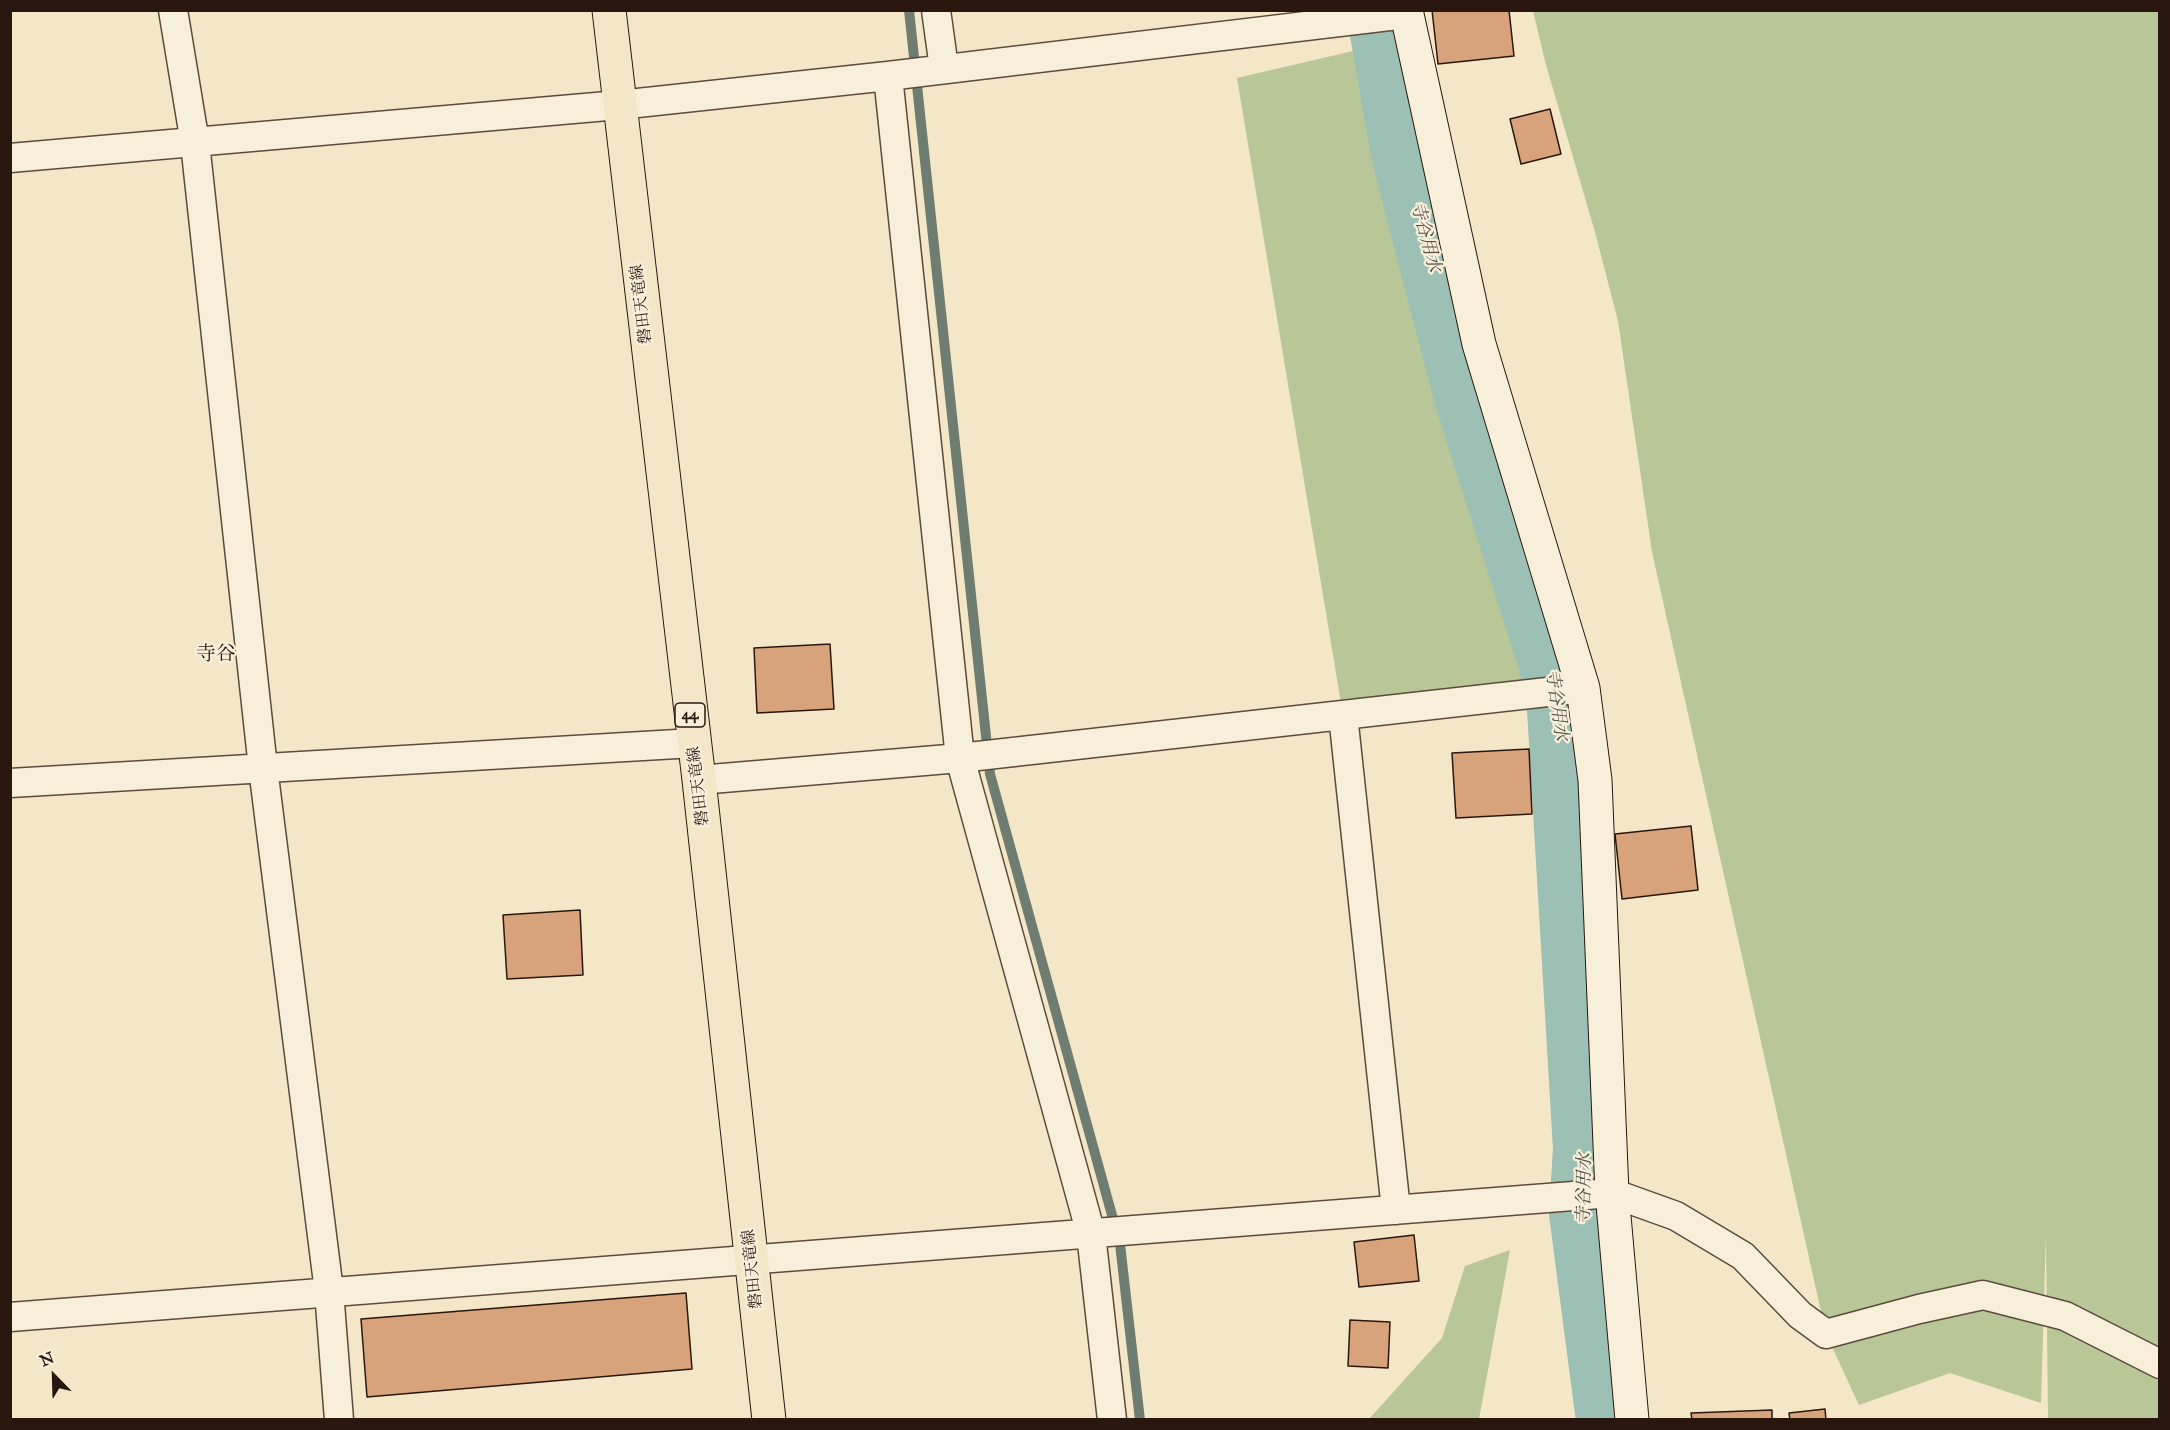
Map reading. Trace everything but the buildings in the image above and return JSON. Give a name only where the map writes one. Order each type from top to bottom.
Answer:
[{"type":"main road","name":"磐田天竜線","points":[[609,10],[699,780],[770,1419]]},
{"type":"street","points":[[173,10],[195,143],[263,768],[329,1291],[339,1419]]},
{"type":"street","points":[[936,10],[944,68]]},
{"type":"street","points":[[10,158],[619,105],[888,76],[1406,12],[1479,344],[1583,688],[1595,780],[1612,1193],[1632,1419]]},
{"type":"street","points":[[888,76],[960,758],[1091,1234],[1112,1419]]},
{"type":"street","points":[[699,780],[960,758],[1583,688]]},
{"type":"street","points":[[1343,715],[1396,1210]]},
{"type":"street","points":[[10,783],[694,743]]},
{"type":"street","points":[[10,1317],[1612,1193],[1677,1216],[1743,1256],[1800,1315],[1826,1334],[1919,1309],[1983,1295],[2065,1316],[2160,1364]]},
{"type":"green space","points":[[1533,11],[2159,11],[2159,1419],[2048,1419],[2046,1233],[2041,1403],[1950,1373],[1859,1405],[1826,1334],[1652,552],[1618,321]]},
{"type":"green space","points":[[1383,44],[1542,637],[1527,694],[1343,715],[1237,78]]},
{"type":"green space","points":[[1510,1250],[1479,1419],[1369,1419],[1442,1338],[1465,1266]]},
{"type":"waterway","points":[[909,10],[990,774],[1120,1244],[1140,1420]]},
{"type":"waterway","name":"寺谷用水","points":[[1378,10],[1403,154],[1466,397],[1551,665],[1559,709],[1585,1149],[1581,1213],[1608,1420]]},
{"type":"district","name":"寺谷","points":[[216,655]]}]
